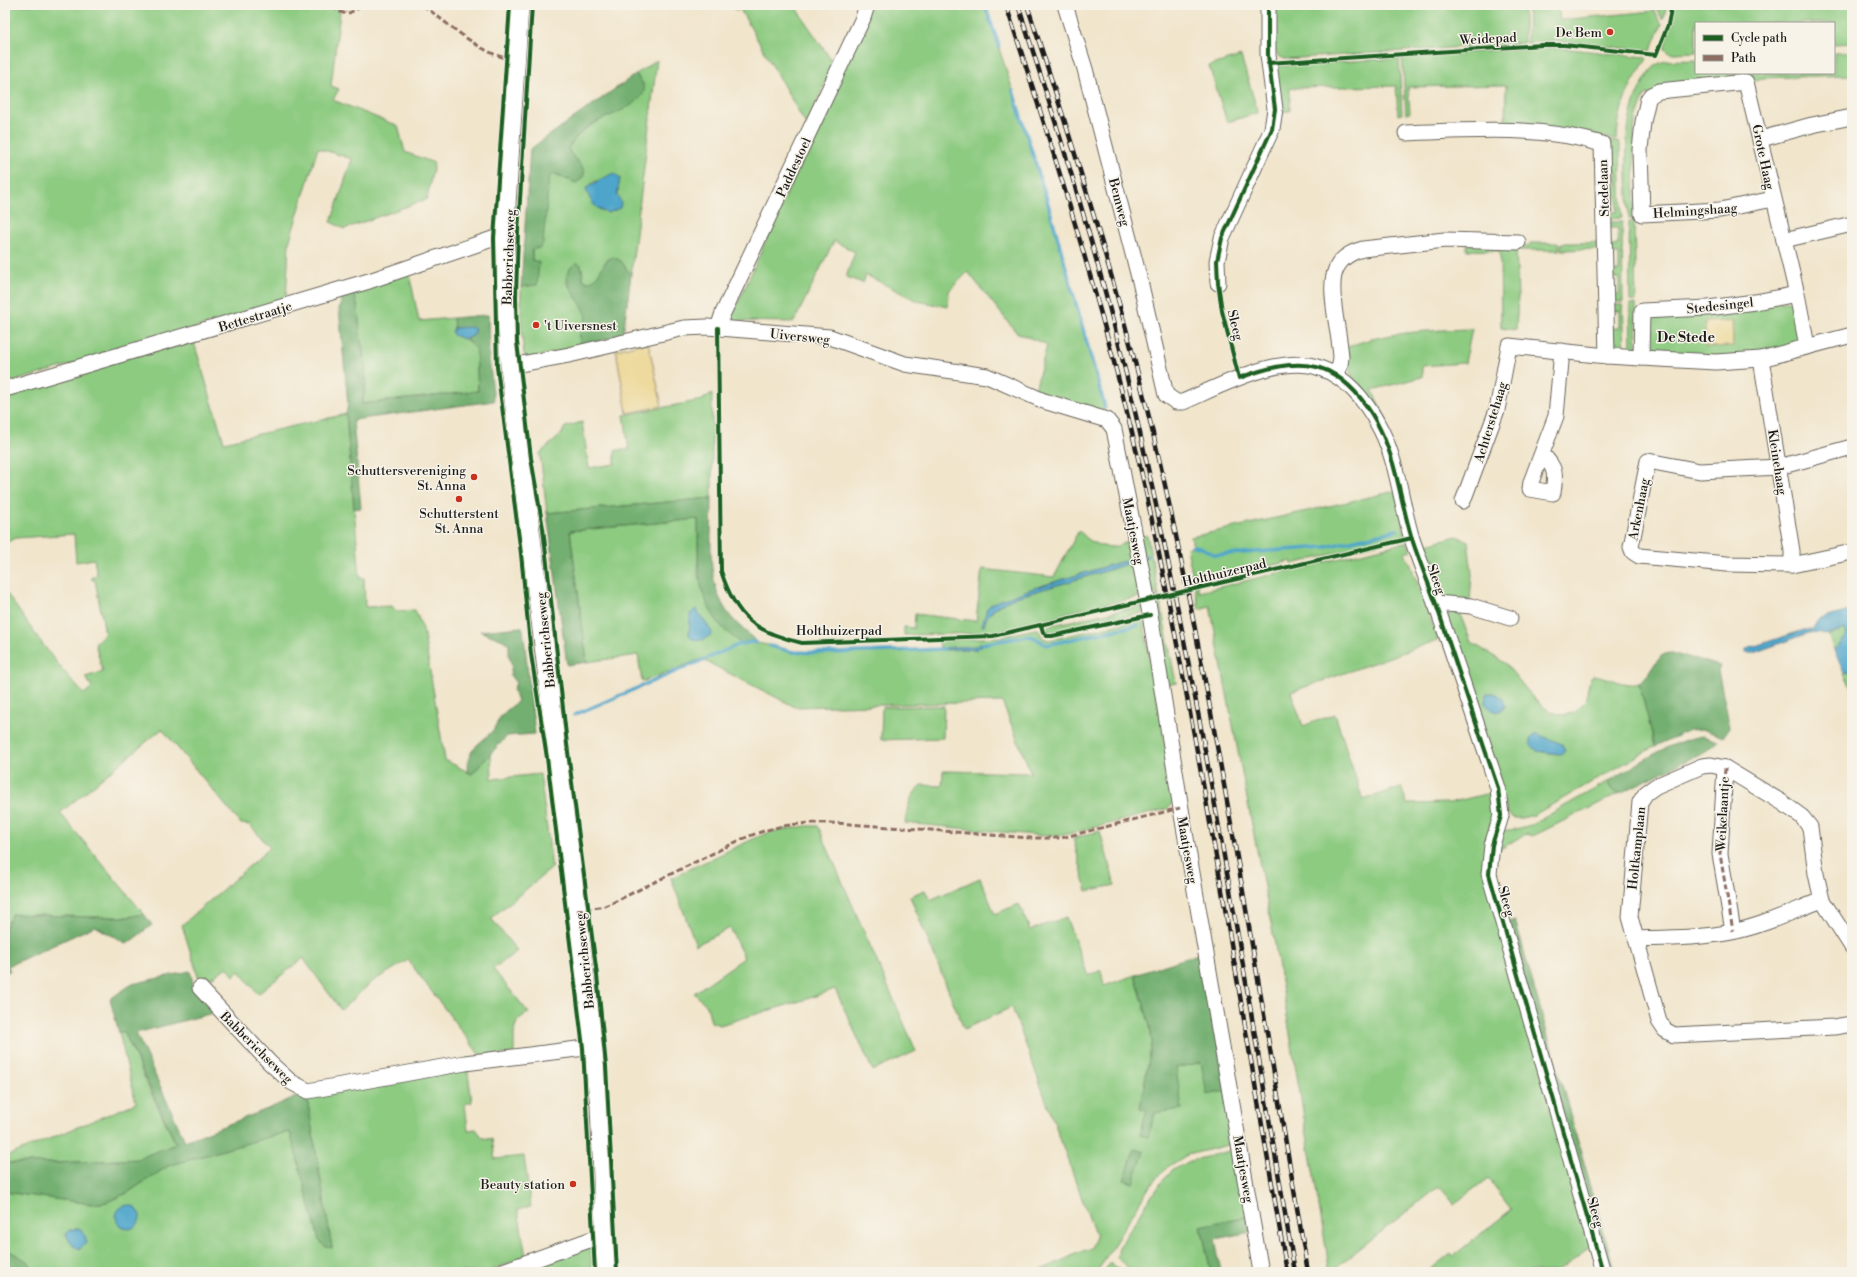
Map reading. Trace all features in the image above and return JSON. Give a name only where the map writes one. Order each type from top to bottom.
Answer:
[{"type":"main road","name":"Babberichseweg","points":[[519,5],[504,235],[504,269],[510,366],[600,1105],[607,1272]]},
{"type":"street","name":"Paddestoel","points":[[718,328],[723,313],[863,18],[866,5]]},
{"type":"street","name":"Bemweg","points":[[1064,5],[1085,69],[1140,281],[1164,388],[1166,395],[1170,399]]},
{"type":"street","points":[[1218,283],[1217,261],[1222,238],[1272,130],[1275,117],[1268,55],[1268,5]]},
{"type":"street","name":"Grote Haag","points":[[1746,82],[1784,240]]},
{"type":"street","name":"Helmingshaag","points":[[1746,82],[1659,91],[1650,95],[1641,136],[1642,214],[1720,210],[1773,199]]},
{"type":"street","points":[[1760,139],[1812,125],[1852,117]]},
{"type":"street","name":"Stedelaan","points":[[1406,133],[1483,130],[1508,131],[1562,136],[1602,144],[1607,356]]},
{"type":"street","points":[[1807,346],[1797,294],[1784,240],[1852,224]]},
{"type":"street","name":"Bettestraatje","points":[[5,389],[346,288],[504,235]]},
{"type":"street","points":[[1335,375],[1340,365],[1341,357],[1333,294],[1333,280],[1336,270],[1346,256],[1352,252],[1364,249],[1446,240],[1518,242]]},
{"type":"street","name":"Stedesingel","points":[[1641,358],[1642,311],[1708,308],[1755,302],[1797,294]]},
{"type":"street","name":"Uiversweg","points":[[510,366],[569,355],[684,328],[718,328],[830,337],[905,364],[987,376],[1044,401],[1107,420],[1114,429]]},
{"type":"street","points":[[1641,358],[1716,362],[1761,359],[1852,335]]},
{"type":"street","name":"Achterstehaag","points":[[1463,501],[1497,410],[1509,346],[1641,358]]},
{"type":"street","points":[[1542,454],[1557,410],[1562,351]]},
{"type":"street","name":"Kleinehaag","points":[[1761,359],[1792,551],[1792,565]]},
{"type":"street","name":"Sleeg","points":[[1170,399],[1176,402],[1183,402],[1262,370],[1282,366],[1300,365],[1319,367],[1335,375],[1352,388],[1381,430],[1391,456],[1412,538],[1498,788],[1502,816],[1492,845],[1489,874],[1603,1272]]},
{"type":"street","name":"Maatjesweg","points":[[1114,429],[1149,608],[1182,815],[1261,1272]]},
{"type":"street","points":[[1779,467],[1852,447]]},
{"type":"street","name":"Arkenhaag","points":[[1779,467],[1700,471],[1648,461],[1631,547],[1633,552],[1639,556],[1727,564],[1792,565]]},
{"type":"street","points":[[1792,565],[1852,552]]},
{"type":"street","name":"Sleeg","points":[[1435,602],[1471,606],[1510,618]]},
{"type":"street","name":"Holtkamplaan","points":[[1852,947],[1822,900],[1816,874],[1810,827],[1802,817],[1783,803],[1725,768],[1711,765],[1702,766],[1656,786],[1646,793],[1640,802],[1630,917],[1659,1021],[1665,1030],[1674,1035],[1834,1027],[1852,1024]]},
{"type":"street","name":"Weikelaantje","points":[[1725,768],[1720,854],[1733,932]]},
{"type":"street","points":[[1636,939],[1695,938],[1733,932],[1822,900]]},
{"type":"street","name":"Babberichseweg","points":[[200,988],[270,1063],[291,1082],[308,1091],[465,1063],[593,1047]]},
{"type":"street","points":[[500,1272],[606,1234]]},
{"type":"green space","points":[[15,5],[337,5],[340,12],[331,86],[339,89],[333,100],[398,126],[405,152],[434,163],[427,199],[344,229],[331,222],[352,159],[318,148],[289,243],[286,301],[5,384],[5,273],[9,270],[5,258],[5,8]]},
{"type":"green space","points":[[731,5],[794,5],[834,64],[806,125],[740,9],[736,11]]},
{"type":"green space","points":[[871,5],[985,5],[1040,174],[1105,412],[1075,406],[1035,390],[1047,345],[1016,332],[968,272],[949,291],[948,307],[917,301],[866,275],[863,283],[846,277],[855,252],[834,241],[794,322],[731,321],[730,316],[735,310]]},
{"type":"green space","points":[[1272,5],[1524,5],[1524,43],[1285,59],[1280,57],[1274,50]]},
{"type":"green space","name":"De Bem","points":[[1528,5],[1558,5],[1560,20],[1654,11],[1662,24],[1651,51],[1552,41],[1527,43]]},
{"type":"green space","points":[[1667,5],[1663,20],[1655,6]]},
{"type":"green space","points":[[1675,5],[1852,5],[1852,43],[1835,44],[1835,22],[1695,22],[1695,52],[1670,53],[1665,49],[1665,46]]},
{"type":"green space","points":[[1541,47],[1645,57],[1647,59],[1635,78],[1622,107],[1617,140],[1594,135],[1505,123],[1506,85],[1408,87],[1410,113],[1406,114],[1402,57]]},
{"type":"green space","points":[[1852,52],[1852,75],[1763,78],[1752,81],[1747,77],[1747,74],[1835,74],[1835,53]]},
{"type":"green space","points":[[1241,56],[1258,113],[1227,122],[1209,66]]},
{"type":"green space","points":[[1399,58],[1402,114],[1398,115],[1396,86],[1290,88],[1290,111],[1281,111],[1275,66]]},
{"type":"green space","points":[[657,60],[631,275],[621,261],[607,259],[596,277],[593,280],[586,282],[583,278],[582,268],[566,282],[583,306],[587,316],[580,334],[580,346],[528,359],[524,355],[521,325],[521,287],[537,284],[532,260],[532,250],[546,200],[549,178],[554,173],[567,180],[580,180],[584,172],[583,168],[568,148],[583,131],[640,98],[643,84],[636,74]],"holes":[[[610,176],[620,178],[617,195],[586,188],[594,182]]]},
{"type":"green space","points":[[1695,60],[1695,74],[1739,74],[1740,78],[1645,95],[1635,122],[1635,218],[1629,218],[1627,148],[1631,113],[1636,97],[1644,81],[1657,65],[1667,61]]},
{"type":"green space","points":[[636,74],[644,88],[643,94],[638,100],[621,111],[587,127],[579,134],[568,148],[570,153],[584,170],[582,178],[576,183],[554,173],[549,178],[543,243],[540,248],[532,250],[532,260],[539,262],[537,285],[521,287],[530,149]]},
{"type":"green space","points":[[1607,140],[1620,143],[1622,218],[1609,219],[1609,212],[1617,212],[1617,195],[1609,195],[1608,187],[1617,187],[1616,170],[1608,170]]},
{"type":"green space","points":[[1629,221],[1634,221],[1636,301],[1630,301]]},
{"type":"green space","points":[[1609,222],[1622,222],[1623,302],[1611,302],[1611,296],[1619,295],[1619,278],[1611,278],[1610,271],[1619,271],[1619,254],[1610,254],[1610,246],[1618,245],[1618,228],[1609,228]]},
{"type":"green space","points":[[1530,243],[1559,243],[1559,250],[1520,250],[1520,246],[1529,246]]},
{"type":"green space","points":[[1561,243],[1598,243],[1598,249],[1561,250]]},
{"type":"green space","points":[[1467,244],[1516,246],[1518,297],[1516,330],[1501,328],[1500,251],[1467,250]]},
{"type":"green space","points":[[613,257],[621,261],[631,275],[623,335],[580,346],[580,334],[587,316],[570,288],[567,274],[570,268],[577,263],[581,265],[583,278],[586,282],[591,281],[605,263]]},
{"type":"green space","points":[[409,272],[419,321],[453,318],[453,330],[476,348],[478,391],[362,404],[366,383],[365,363],[360,335],[358,308],[353,291]]},
{"type":"green space","points":[[353,291],[358,308],[360,335],[365,363],[366,383],[362,404],[478,391],[476,349],[466,339],[473,336],[466,328],[454,328],[453,318],[488,315],[489,358],[494,401],[353,420],[361,508],[354,509],[346,414],[348,404],[339,309],[343,294]]},
{"type":"green space","points":[[1789,301],[1792,304],[1799,341],[1778,350],[1728,357],[1647,351],[1648,317]]},
{"type":"green space","points":[[1630,304],[1636,304],[1637,353],[1631,353]]},
{"type":"green space","points":[[1611,305],[1623,305],[1625,353],[1614,349],[1612,328],[1620,328],[1620,311],[1611,311]]},
{"type":"green space","points":[[1472,329],[1465,363],[1422,366],[1422,377],[1372,390],[1387,421],[1383,423],[1359,388],[1346,360],[1344,349],[1357,343],[1389,335],[1424,331]]},
{"type":"green space","points":[[193,339],[224,442],[346,414],[360,578],[364,578],[365,607],[392,606],[396,611],[415,610],[423,629],[445,760],[472,774],[491,753],[492,779],[540,774],[552,868],[491,918],[517,951],[493,969],[529,1013],[523,1016],[516,1024],[514,1034],[514,1053],[481,1057],[408,960],[372,982],[341,1010],[303,958],[258,994],[239,971],[234,976],[227,967],[213,977],[199,979],[182,925],[270,848],[250,825],[241,824],[162,729],[60,813],[144,914],[128,917],[89,917],[12,914],[5,929],[5,591],[52,657],[84,694],[92,687],[85,677],[103,672],[95,643],[105,633],[95,580],[92,580],[92,577],[97,576],[94,559],[76,562],[74,534],[16,538],[5,543],[5,393]]},
{"type":"green space","points":[[712,393],[712,498],[547,513],[540,453],[561,435],[565,427],[582,422],[589,468],[615,464],[615,450],[629,450],[624,415],[702,400]]},
{"type":"green space","points":[[1396,491],[1405,535],[1401,538],[1292,564],[1291,561],[1197,583],[1199,592],[1403,543],[1407,543],[1412,551],[1404,553],[1410,563],[1438,640],[1291,692],[1303,726],[1335,714],[1363,800],[1401,787],[1407,804],[1449,803],[1494,792],[1495,805],[1484,852],[1591,1246],[1557,1272],[1427,1272],[1451,1253],[1453,1256],[1512,1209],[1488,1178],[1454,1204],[1439,1186],[1330,1272],[1274,939],[1210,606],[1199,609],[1187,548],[1193,546],[1191,537]]},
{"type":"green space","points":[[712,498],[711,560],[717,590],[722,604],[731,617],[757,643],[741,644],[722,628],[711,611],[701,586],[699,574],[698,519],[570,531],[587,662],[567,665],[547,513]]},
{"type":"green space","points":[[698,519],[698,576],[741,644],[765,644],[805,653],[977,649],[980,644],[977,646],[940,648],[939,640],[1000,637],[1038,629],[1043,638],[1049,640],[1143,619],[1175,800],[1167,809],[1064,835],[1045,836],[905,823],[909,802],[917,789],[922,785],[942,786],[943,771],[1031,773],[1002,702],[795,707],[701,659],[642,682],[638,655],[587,662],[570,531]],"holes":[[[698,612],[712,632],[692,639]]]},
{"type":"green space","points":[[1079,530],[1091,541],[1104,546],[1119,546],[1133,538],[1143,596],[1062,614],[1059,617],[994,633],[904,635],[904,627],[914,628],[915,614],[976,621],[982,569],[1054,577]],"holes":[[[1130,559],[1131,562],[1109,570],[1016,597],[998,606],[987,617],[989,606],[1031,589]]]},
{"type":"green space","points":[[1147,535],[1176,683],[1165,685],[1151,603],[1158,601],[1156,593],[1150,594],[1138,537]]},
{"type":"green space","points":[[1457,536],[1468,541],[1472,574],[1470,601],[1435,595],[1419,549],[1427,544]]},
{"type":"green space","points":[[1145,605],[1142,613],[1052,633],[1046,629],[1048,626]]},
{"type":"green space","points":[[1459,612],[1471,642],[1506,664],[1534,699],[1548,710],[1561,715],[1574,713],[1585,701],[1590,679],[1593,675],[1622,683],[1639,683],[1655,746],[1534,815],[1522,818],[1513,818],[1508,814],[1442,616]],"holes":[[[1490,693],[1496,694],[1502,698],[1505,706],[1501,710],[1492,710]],[[1545,737],[1550,740],[1557,754],[1537,751],[1530,744]]]},
{"type":"green space","points":[[521,627],[523,629],[535,734],[507,736],[472,774],[467,772],[472,750],[489,735],[494,729],[499,718],[518,701],[513,689],[516,683],[510,675],[512,665],[509,656],[509,645],[503,640],[480,631]]},
{"type":"green space","points":[[1845,629],[1847,636],[1834,650],[1828,635]]},
{"type":"green space","points":[[1671,653],[1720,666],[1718,671],[1730,727],[1723,737],[1702,729],[1690,730],[1655,746],[1639,683],[1648,676],[1656,661],[1660,657]]},
{"type":"green space","points":[[1852,671],[1852,689],[1844,673]]},
{"type":"green space","points":[[944,706],[943,738],[881,740],[882,707]]},
{"type":"green space","points":[[1703,736],[1718,741],[1706,751],[1620,793],[1613,791],[1609,786],[1609,781],[1654,754],[1679,742]]},
{"type":"green space","points":[[1609,781],[1612,789],[1620,793],[1531,837],[1525,834],[1494,853],[1502,831],[1531,825]]},
{"type":"green space","points":[[806,826],[818,826],[916,1051],[873,1071],[835,989],[720,1025],[711,1022],[707,1006],[694,993],[744,958],[730,928],[696,945],[671,878],[770,832]]},
{"type":"green space","points":[[1100,831],[1115,885],[1087,891],[1073,838]]},
{"type":"green space","points":[[980,878],[995,914],[1019,904],[1030,930],[1066,917],[1088,976],[1101,970],[1104,986],[1135,975],[1150,1026],[1152,1043],[1140,1108],[1147,1110],[1140,1134],[1148,1137],[1155,1113],[1176,1068],[1201,1062],[1227,1091],[1236,1143],[1187,1155],[1166,1168],[1150,1186],[1097,1272],[1037,1272],[1091,1248],[1096,1237],[1012,1007],[964,1029],[910,896],[925,890],[930,900]],"holes":[[[1135,1148],[1133,1183],[1125,1180]]]},
{"type":"green space","points":[[12,914],[128,917],[144,914],[152,925],[127,944],[95,926],[8,966],[10,971],[5,973],[5,929]]},
{"type":"green space","points":[[1515,920],[1615,1272],[1605,1272],[1505,923]]},
{"type":"green space","points":[[1204,952],[1227,1091],[1207,1095],[1201,1062],[1176,1068],[1182,1109],[1155,1113],[1148,1137],[1140,1134],[1147,1110],[1140,1108],[1152,1043],[1150,1026],[1135,975]]},
{"type":"green space","points":[[190,971],[195,991],[217,1012],[136,1033],[185,1141],[270,1108],[306,1092],[332,1248],[325,1247],[319,1240],[290,1132],[168,1166],[127,1193],[107,1202],[92,1204],[5,1192],[5,1163],[55,1163],[141,1159],[176,1144],[124,1031],[119,1033],[110,999],[132,984]]},
{"type":"green space","points":[[124,1031],[153,1097],[176,1144],[141,1159],[55,1163],[5,1163],[5,1157],[136,1103],[119,1033]]},
{"type":"green space","points":[[467,1066],[472,1102],[465,1104],[468,1130],[476,1129],[483,1138],[492,1139],[495,1159],[524,1156],[531,1206],[518,1210],[526,1257],[486,1272],[31,1272],[29,1262],[5,1250],[5,1192],[92,1204],[107,1202],[127,1193],[168,1166],[290,1132],[332,1248],[306,1092]],"holes":[[[119,1209],[140,1215],[138,1223],[116,1216]],[[78,1229],[83,1232],[86,1239],[69,1230]]]},
{"type":"green space","points":[[1135,1148],[1144,1151],[1133,1183],[1124,1180]]},
{"type":"green space","points":[[1237,1149],[1248,1216],[1201,1226],[1211,1272],[1133,1272],[1117,1258],[1119,1247],[1156,1189],[1171,1171],[1190,1161]]},
{"type":"green space","points":[[1248,1216],[1251,1232],[1215,1239],[1221,1272],[1211,1272],[1201,1226]]},
{"type":"green space","points":[[591,1246],[592,1272],[529,1272],[527,1267]]},
{"type":"green space","points":[[6,1249],[29,1262],[31,1272],[5,1272]]},
{"type":"green space","points":[[1110,1263],[1122,1272],[1104,1272]]},
{"type":"sand","points":[[1732,321],[1733,346],[1706,347],[1705,322]]},
{"type":"sand","points":[[648,342],[662,406],[627,413],[616,350]]},
{"type":"water","points":[[613,173],[620,178],[617,195],[621,202],[620,208],[608,213],[599,209],[593,204],[586,188]]},
{"type":"water","points":[[454,328],[474,328],[475,331],[473,336],[463,339],[453,335],[452,332]]},
{"type":"water","points":[[1131,559],[1132,562],[1109,570],[1016,597],[997,606],[987,617],[984,626],[982,626],[987,608],[993,603],[1031,589]]},
{"type":"water","points":[[696,609],[712,632],[711,635],[703,640],[692,639],[689,635],[690,614]]},
{"type":"water","points":[[1852,610],[1852,671],[1844,673],[1834,650],[1847,636],[1845,629],[1825,635],[1819,632],[1809,633],[1753,653],[1746,653],[1746,650],[1749,648],[1804,630],[1812,630],[1818,620]]},
{"type":"water","points":[[981,642],[982,645],[978,649],[940,650],[940,648],[977,646]]},
{"type":"water","points":[[1486,694],[1496,694],[1502,698],[1505,706],[1503,709],[1500,711],[1495,711],[1489,708],[1485,703]]},
{"type":"water","points":[[1535,733],[1562,744],[1565,751],[1560,754],[1537,751],[1530,744],[1530,740]]},
{"type":"water","points":[[128,1205],[133,1206],[139,1212],[139,1222],[133,1228],[128,1229],[123,1228],[117,1222],[116,1217],[117,1212],[123,1206]]},
{"type":"water","points":[[78,1229],[85,1236],[86,1241],[80,1249],[73,1246],[66,1235],[69,1230]]},
{"type":"waterway","points":[[985,5],[999,46]]},
{"type":"waterway","points":[[1013,91],[1047,200],[1105,407]]},
{"type":"waterway","points":[[1193,546],[1200,547],[1215,555],[1326,547],[1397,530]]},
{"type":"waterway","points":[[982,644],[1028,636],[1034,637],[1046,645],[1138,625]]},
{"type":"waterway","points":[[574,715],[738,645],[752,642],[756,643]]},
{"type":"waterway","points":[[770,646],[793,652],[834,653],[944,649]]},
{"type":"railway","points":[[1006,5],[1081,245],[1115,366],[1145,488],[1175,632],[1202,776],[1287,1272]]},
{"type":"railway","points":[[1018,5],[1085,219],[1120,349],[1147,463],[1172,578],[1216,809],[1295,1272]]},
{"type":"railway","points":[[1027,5],[1099,232],[1146,405],[1172,516],[1204,674],[1308,1272]]},
{"type":"marked path","points":[[335,5],[337,11],[347,14],[365,5]]},
{"type":"marked path","points":[[423,5],[474,43],[485,50],[506,58]]},
{"type":"marked path","points":[[1725,768],[1720,854],[1733,931]]},
{"type":"marked path","points":[[577,911],[605,906],[740,840],[778,827],[796,824],[831,823],[1032,838],[1061,838],[1180,808]]},
{"type":"cycle path","points":[[510,5],[494,238],[497,367],[521,554],[531,654],[547,758],[583,1048],[595,1272]]},
{"type":"cycle path","points":[[532,5],[518,232],[516,297],[517,342],[531,458],[543,528],[567,744],[597,975],[606,1066],[617,1272]]},
{"type":"cycle path","points":[[1268,5],[1268,55],[1275,109],[1272,129],[1222,238],[1217,261],[1222,311],[1239,378],[1263,370],[1288,365],[1312,366],[1324,369],[1342,380],[1356,393],[1367,407],[1381,431],[1391,457],[1412,539],[1436,604],[1498,788],[1501,816],[1492,845],[1489,874],[1603,1272]]},
{"type":"cycle path","name":"Weidepad","points":[[1268,63],[1543,45],[1564,45],[1656,55],[1668,25],[1672,5]]},
{"type":"cycle path","name":"Holthuizerpad","points":[[718,328],[721,571],[733,601],[741,612],[760,628],[786,639],[802,643],[993,636],[1412,538]]},
{"type":"cycle path","points":[[1041,625],[1043,632],[1047,636],[1052,636],[1150,615]]},
{"type":"place","name":"De Bem","points":[[1610,32]]},
{"type":"place","name":"'t Uiversnest","points":[[536,325]]},
{"type":"place","name":"Schuttersvereniging St. Anna","points":[[474,477]]},
{"type":"place","name":"Schutterstent St. Anna","points":[[459,499]]},
{"type":"place","name":"Beauty station","points":[[573,1184]]},
{"type":"district","name":"De Stede","points":[[1686,337]]}]
